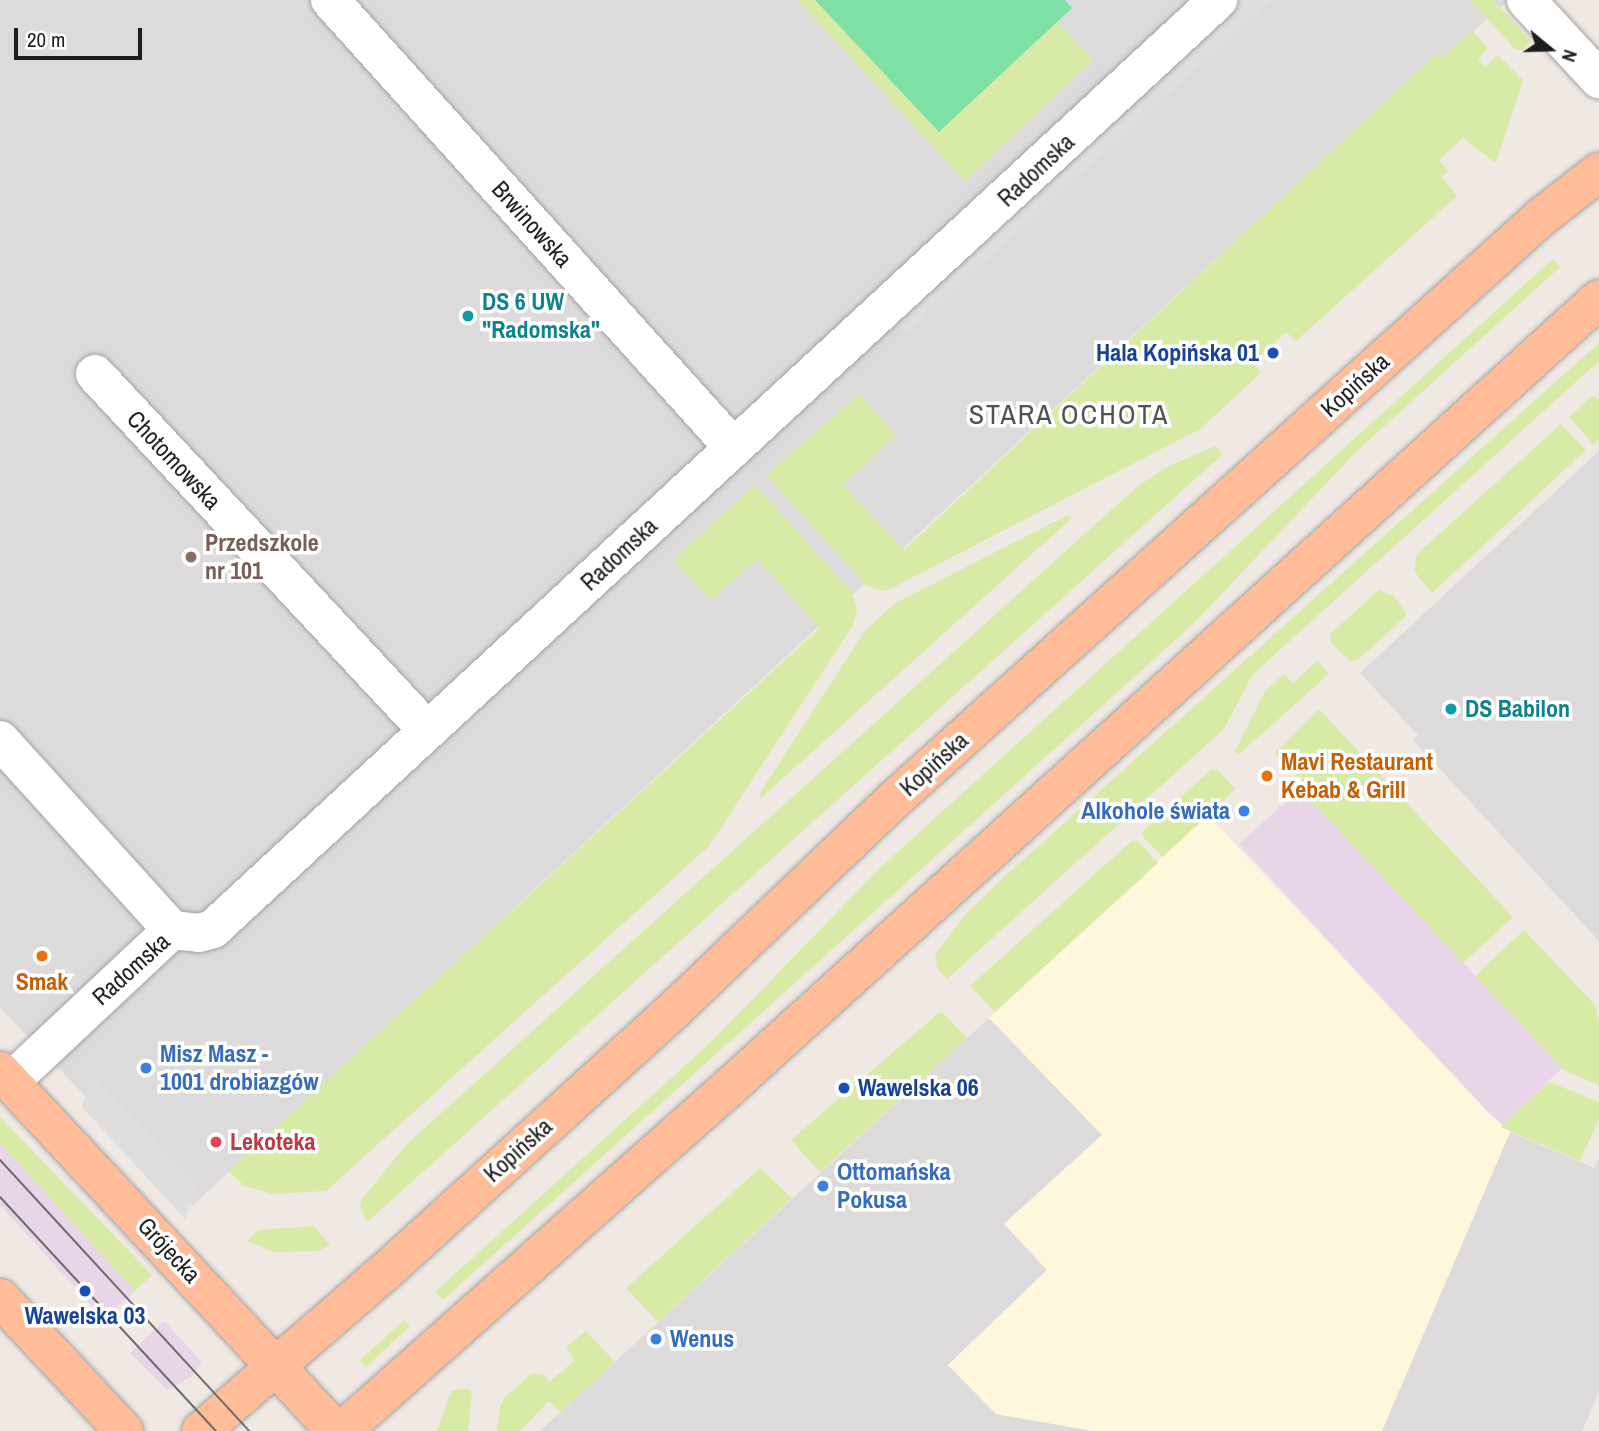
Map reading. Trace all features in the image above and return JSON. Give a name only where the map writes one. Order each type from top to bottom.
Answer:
[{"type":"main road","name":"Kopińska","points":[[201,1431],[386,1271],[676,1008],[905,790],[1540,218],[1599,172]]},
{"type":"main road","points":[[342,1431],[714,1101],[1599,299]]},
{"type":"main road","name":"Grójecka","points":[[5,1076],[336,1431]]},
{"type":"main road","points":[[0,1298],[124,1431]]},
{"type":"street","name":"Brwinowska","points":[[330,0],[734,448]]},
{"type":"street","name":"Radomska","points":[[5,1076],[172,930],[198,933],[213,929],[1218,0]]},
{"type":"street","points":[[1526,0],[1599,79]]},
{"type":"street","name":"Chotomowska","points":[[95,374],[427,730]]},
{"type":"street","points":[[0,740],[172,930]]},
{"type":"shaded area","points":[[0,0],[1509,0],[1441,59],[1436,55],[192,1206],[0,1008]]},
{"type":"shaded area","points":[[1235,0],[1272,0],[907,333],[890,314]]},
{"type":"shaded area","name":"DS Babilon","points":[[1599,451],[1599,941],[1413,740],[1418,735],[1360,673]]},
{"type":"shaded area","points":[[1300,789],[1562,1068],[1501,1127],[1239,844]]},
{"type":"shaded area","points":[[1208,815],[1488,1112],[1510,1132],[1382,1431],[1093,1431],[996,1414],[948,1365],[1047,1270],[1004,1224],[1102,1135],[989,1018]]},
{"type":"shaded area","points":[[989,1018],[1102,1135],[1005,1223],[1047,1270],[948,1365],[996,1414],[1093,1431],[540,1431]]},
{"type":"shaded area","points":[[92,1073],[195,1184],[185,1219],[82,1107]]},
{"type":"shaded area","points":[[1510,1132],[1594,1168],[1599,1158],[1599,1391],[1582,1431],[1382,1431]]},
{"type":"shaded area","points":[[0,1143],[135,1291],[104,1319],[0,1205]]},
{"type":"shaded area","points":[[164,1321],[202,1362],[191,1377],[167,1390],[130,1353]]},
{"type":"green space","points":[[797,0],[815,0],[939,132],[1057,22],[1093,60],[965,181]]},
{"type":"green space","points":[[815,0],[1065,0],[1072,8],[939,132]]},
{"type":"green space","points":[[1470,0],[1493,0],[1531,41],[1523,50],[1515,49]]},
{"type":"green space","points":[[1472,30],[1488,48],[1478,59],[1485,67],[1498,55],[1523,80],[1496,163],[1463,138],[1439,160],[1448,171],[1442,177],[1457,196],[1296,341],[1286,332],[1253,363],[1261,373],[1200,429],[886,591],[868,587],[766,475],[859,394],[896,435],[843,485],[904,550],[1436,54],[1441,58]]},
{"type":"green space","points":[[1553,259],[1560,267],[1357,451],[1193,624],[443,1300],[435,1292],[711,1042],[881,867]]},
{"type":"green space","points":[[1599,343],[1599,361],[1252,675],[1224,729],[947,979],[937,968],[935,955],[965,915],[1005,876]]},
{"type":"green space","points":[[1592,396],[1599,399],[1599,440],[1594,445],[1569,417]]},
{"type":"green space","points":[[1561,424],[1586,450],[1432,593],[1414,571],[1417,554]]},
{"type":"green space","points":[[1215,446],[1223,454],[367,1222],[360,1208],[362,1199],[408,1143],[1138,486],[1165,468]]},
{"type":"green space","points":[[755,485],[851,591],[857,609],[853,625],[715,837],[707,848],[326,1191],[274,1194],[246,1187],[228,1171],[820,628],[757,559],[711,600],[673,560]]},
{"type":"green space","points":[[1068,515],[1072,518],[761,798],[760,793],[864,632],[894,604]]},
{"type":"green space","points":[[1379,590],[1394,596],[1407,615],[1359,659],[1350,661],[1332,644],[1330,634]]},
{"type":"green space","points":[[1317,661],[1329,674],[1238,755],[1235,751],[1265,691],[1284,674],[1293,683]]},
{"type":"green space","points":[[1319,709],[1513,917],[1463,963],[1300,789],[1305,784],[1275,753]]},
{"type":"green space","points":[[1212,769],[1219,771],[1235,789],[1163,857],[1144,838],[1142,832]]},
{"type":"green space","points":[[1133,840],[1139,842],[1158,863],[995,1012],[970,986]]},
{"type":"green space","points":[[1524,930],[1595,1005],[1599,1023],[1599,1085],[1565,1071],[1475,976]]},
{"type":"green space","points":[[941,1011],[967,1038],[820,1172],[791,1140]]},
{"type":"green space","points":[[1549,1082],[1599,1102],[1599,1119],[1580,1161],[1501,1127]]},
{"type":"green space","points":[[0,1117],[152,1275],[135,1291],[0,1143]]},
{"type":"green space","points":[[760,1168],[792,1198],[658,1322],[626,1288]]},
{"type":"green space","points":[[314,1226],[330,1245],[318,1251],[275,1252],[247,1241],[259,1230]]},
{"type":"green space","points":[[404,1320],[410,1326],[366,1367],[360,1360]]},
{"type":"green space","points":[[586,1331],[615,1362],[560,1412],[549,1401],[520,1431],[497,1431],[500,1407],[505,1397],[533,1373],[544,1375],[549,1382],[575,1360],[566,1347]]},
{"type":"green space","points":[[467,1388],[472,1393],[468,1431],[437,1431],[451,1391]]},
{"type":"tram line","points":[[0,1160],[249,1431]]},
{"type":"tram line","points":[[0,1197],[216,1431]]},
{"type":"place","name":"DS 6 UW \"Radomska\"","points":[[468,316]]},
{"type":"place","name":"Hala Kopińska 01","points":[[1273,353]]},
{"type":"place","name":"Przedszkole nr 101","points":[[191,557]]},
{"type":"place","name":"DS Babilon","points":[[1451,709]]},
{"type":"place","name":"Mavi Restaurant Kebab & Grill","points":[[1267,776]]},
{"type":"place","name":"Alkohole świata","points":[[1244,811]]},
{"type":"place","name":"Smak","points":[[42,956]]},
{"type":"place","name":"Misz Masz - 1001 drobiazgów","points":[[146,1068]]},
{"type":"place","name":"Wawelska 06","points":[[844,1088]]},
{"type":"place","name":"Lekoteka","points":[[216,1142]]},
{"type":"place","name":"Ottomańska Pokusa","points":[[823,1186]]},
{"type":"place","name":"Wawelska 03","points":[[85,1291]]},
{"type":"place","name":"Wenus","points":[[656,1339]]},
{"type":"district","name":"STARA OCHOTA","points":[[1069,414]]}]
